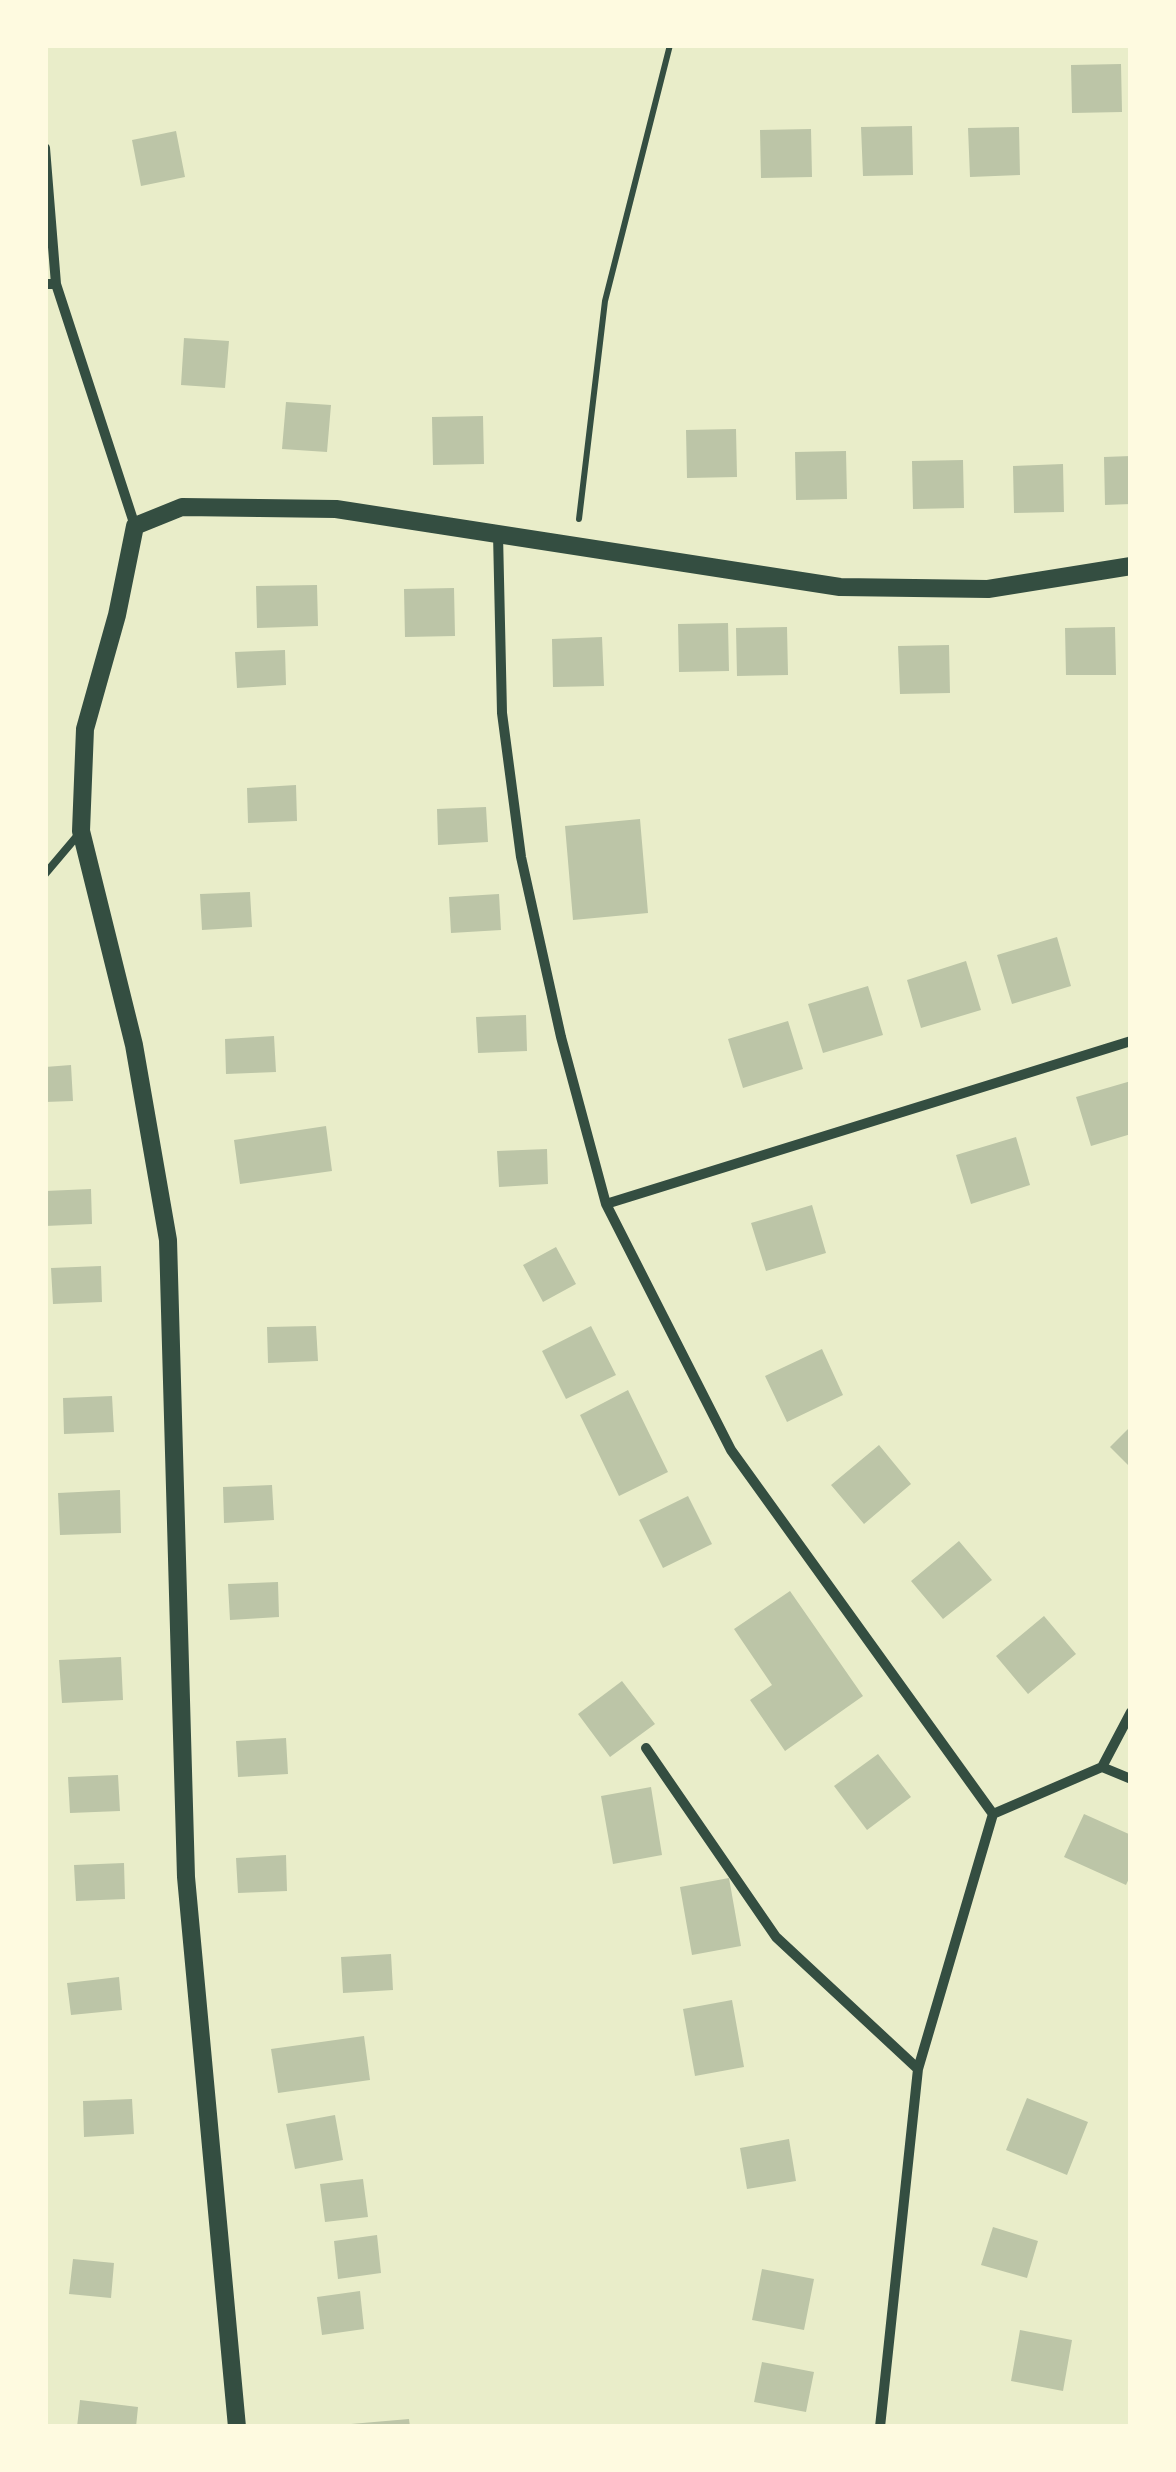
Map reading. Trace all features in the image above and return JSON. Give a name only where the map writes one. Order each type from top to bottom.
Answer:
[{"type":"street","points":[[45,148],[50,284],[136,526],[117,615],[85,729],[81,831],[134,1045],[168,1240],[186,1877],[237,2427]]},
{"type":"street","points":[[136,526],[182,507],[336,510],[840,587],[988,588],[1131,566]]},
{"type":"street","points":[[498,534],[502,714],[521,858],[561,1037],[606,1204],[731,1450],[993,1814]]},
{"type":"street","points":[[606,1204],[1131,1040]]},
{"type":"street","points":[[993,1814],[1102,1767],[1131,1712]]},
{"type":"street","points":[[646,1748],[776,1937],[918,2069]]},
{"type":"street","points":[[1102,1767],[1131,1779]]},
{"type":"street","points":[[880,2427],[918,2069],[993,1814]]},
{"type":"lane","points":[[45,874],[81,831]]},
{"type":"path","points":[[575,546],[605,301],[670,45]]},
{"type":"building","points":[[1121,64],[1122,112],[1072,113],[1071,65]]},
{"type":"building","points":[[912,126],[913,175],[863,176],[861,127]]},
{"type":"building","points":[[1019,127],[1020,175],[970,177],[968,128]]},
{"type":"building","points":[[811,129],[812,177],[761,178],[760,130]]},
{"type":"building","points":[[176,131],[185,177],[141,186],[132,140]]},
{"type":"building","points":[[184,338],[229,341],[225,388],[181,385]]},
{"type":"building","points":[[286,402],[331,405],[327,452],[282,449]]},
{"type":"building","points":[[483,416],[484,464],[433,465],[432,417]]},
{"type":"building","points":[[736,429],[737,477],[687,478],[686,430]]},
{"type":"building","points":[[846,451],[847,499],[796,500],[795,452]]},
{"type":"building","points":[[1131,456],[1131,504],[1105,505],[1104,457]]},
{"type":"building","points":[[963,460],[964,508],[913,509],[912,461]]},
{"type":"building","points":[[1063,464],[1064,512],[1014,513],[1013,466]]},
{"type":"building","points":[[317,585],[318,626],[257,628],[256,586]]},
{"type":"building","points":[[454,588],[455,636],[405,637],[404,589]]},
{"type":"building","points":[[728,623],[729,671],[679,672],[678,624]]},
{"type":"building","points":[[787,627],[788,675],[737,676],[736,628]]},
{"type":"building","points":[[1115,627],[1116,675],[1066,675],[1065,628]]},
{"type":"building","points":[[602,637],[604,686],[553,687],[552,639]]},
{"type":"building","points":[[949,645],[950,693],[900,694],[898,646]]},
{"type":"building","points":[[285,650],[286,685],[237,688],[235,652]]},
{"type":"building","points":[[296,785],[297,821],[248,823],[247,788]]},
{"type":"building","points":[[486,807],[488,842],[438,845],[437,809]]},
{"type":"building","points":[[640,819],[648,913],[573,920],[565,826]]},
{"type":"building","points":[[250,892],[252,927],[202,930],[200,894]]},
{"type":"building","points":[[499,894],[501,930],[451,933],[449,897]]},
{"type":"building","points":[[1057,937],[1071,986],[1012,1004],[997,955]]},
{"type":"building","points":[[966,961],[981,1010],[921,1028],[907,980]]},
{"type":"building","points":[[868,986],[883,1035],[823,1053],[808,1004]]},
{"type":"building","points":[[526,1015],[527,1051],[478,1053],[476,1017]]},
{"type":"building","points":[[788,1021],[803,1069],[743,1088],[728,1039]]},
{"type":"building","points":[[274,1036],[276,1072],[226,1074],[225,1039]]},
{"type":"building","points":[[71,1065],[73,1101],[45,1102],[45,1067]]},
{"type":"building","points":[[1131,1081],[1131,1134],[1091,1146],[1076,1097]]},
{"type":"building","points":[[326,1126],[332,1171],[240,1184],[234,1140]]},
{"type":"building","points":[[1016,1137],[1030,1185],[971,1204],[956,1155]]},
{"type":"building","points":[[547,1149],[548,1184],[499,1187],[497,1151]]},
{"type":"building","points":[[91,1189],[92,1224],[45,1226],[45,1191]]},
{"type":"building","points":[[812,1205],[826,1253],[766,1271],[751,1223]]},
{"type":"building","points":[[556,1247],[576,1284],[543,1302],[523,1265]]},
{"type":"building","points":[[101,1266],[102,1302],[53,1304],[51,1268]]},
{"type":"building","points":[[316,1326],[318,1361],[268,1363],[267,1327]]},
{"type":"building","points":[[591,1326],[616,1375],[566,1399],[542,1351]]},
{"type":"building","points":[[822,1349],[843,1395],[787,1422],[765,1376]]},
{"type":"building","points":[[628,1390],[668,1472],[619,1496],[580,1415]]},
{"type":"building","points":[[112,1396],[114,1432],[64,1434],[63,1398]]},
{"type":"building","points":[[1131,1426],[1131,1468],[1110,1447]]},
{"type":"building","points":[[879,1445],[911,1484],[864,1524],[831,1485]]},
{"type":"building","points":[[272,1485],[274,1520],[224,1523],[223,1487]]},
{"type":"building","points":[[120,1490],[121,1533],[60,1535],[58,1493]]},
{"type":"building","points":[[688,1496],[712,1544],[663,1568],[639,1520]]},
{"type":"building","points":[[959,1541],[992,1580],[943,1619],[911,1581]]},
{"type":"building","points":[[278,1582],[279,1617],[230,1620],[228,1584]]},
{"type":"building","points":[[790,1591],[863,1696],[785,1751],[750,1700],[772,1685],[734,1629]]},
{"type":"building","points":[[1044,1616],[1076,1654],[1028,1694],[996,1656]]},
{"type":"building","points":[[121,1657],[123,1700],[62,1703],[59,1660]]},
{"type":"building","points":[[622,1681],[655,1724],[610,1757],[578,1714]]},
{"type":"building","points":[[286,1738],[288,1774],[238,1777],[236,1741]]},
{"type":"building","points":[[878,1754],[911,1797],[867,1830],[834,1786]]},
{"type":"building","points":[[118,1775],[120,1811],[70,1813],[68,1777]]},
{"type":"building","points":[[651,1787],[662,1855],[613,1864],[601,1796]]},
{"type":"building","points":[[1084,1814],[1131,1835],[1131,1874],[1126,1885],[1064,1857]]},
{"type":"building","points":[[286,1855],[287,1891],[238,1893],[236,1858]]},
{"type":"building","points":[[124,1863],[125,1899],[76,1901],[74,1865]]},
{"type":"building","points":[[729,1878],[741,1946],[692,1955],[680,1887]]},
{"type":"building","points":[[391,1954],[393,1990],[343,1993],[341,1957]]},
{"type":"building","points":[[119,1977],[122,2010],[71,2015],[67,1983]]},
{"type":"building","points":[[732,2000],[744,2067],[695,2076],[683,2009]]},
{"type":"building","points":[[364,2036],[370,2080],[278,2093],[271,2049]]},
{"type":"building","points":[[1027,2098],[1088,2122],[1067,2175],[1006,2150]]},
{"type":"building","points":[[132,2099],[134,2134],[84,2137],[83,2101]]},
{"type":"building","points":[[335,2115],[343,2160],[295,2169],[286,2124]]},
{"type":"building","points":[[789,2139],[796,2181],[747,2189],[740,2148]]},
{"type":"building","points":[[363,2179],[368,2217],[325,2222],[320,2184]]},
{"type":"building","points":[[993,2227],[1038,2241],[1027,2278],[981,2265]]},
{"type":"building","points":[[377,2235],[381,2273],[338,2279],[334,2241]]},
{"type":"building","points":[[73,2259],[114,2263],[111,2298],[69,2294]]},
{"type":"building","points":[[762,2269],[814,2279],[804,2330],[752,2320]]},
{"type":"building","points":[[360,2291],[364,2329],[322,2335],[317,2297]]},
{"type":"building","points":[[1020,2330],[1072,2340],[1063,2391],[1011,2381]]},
{"type":"building","points":[[762,2362],[814,2372],[806,2412],[754,2402]]},
{"type":"building","points":[[80,2400],[138,2407],[136,2427],[77,2427]]},
{"type":"building","points":[[409,2419],[410,2427],[351,2427],[351,2424]]}]
